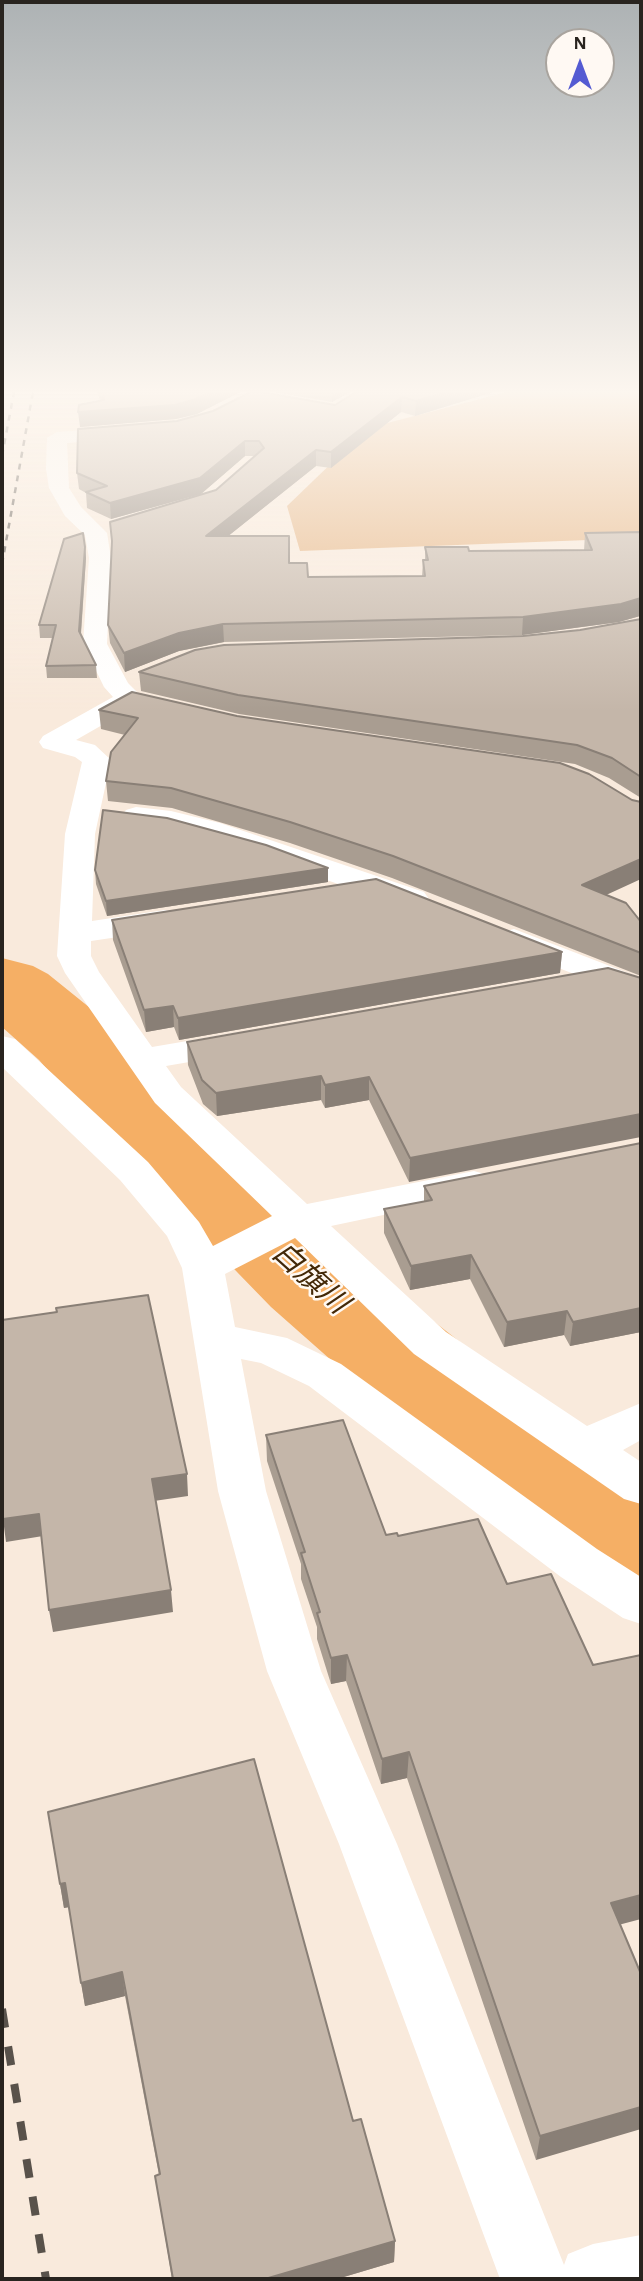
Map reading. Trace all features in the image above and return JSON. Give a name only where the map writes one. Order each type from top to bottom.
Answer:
[{"type":"street","points":[[65,498],[73,511],[103,531],[94,644],[128,688],[199,716]]},
{"type":"street","points":[[128,688],[52,742],[85,751],[97,760],[80,834],[74,956],[82,973],[168,1095],[430,1343],[641,1486]]},
{"type":"street","points":[[85,810],[171,820],[209,829],[445,912]]},
{"type":"street","points":[[314,897],[380,887]]},
{"type":"street","points":[[74,934],[194,916]]},
{"type":"street","points":[[484,927],[627,984]]},
{"type":"street","points":[[544,989],[627,984]]},
{"type":"street","points":[[145,1059],[269,1038]]},
{"type":"street","points":[[2,1047],[134,1171],[185,1231],[203,1268],[242,1491],[294,1671],[368,1844],[535,2279]]},
{"type":"street","points":[[203,1268],[299,1219],[505,1178]]},
{"type":"street","points":[[214,1339],[271,1349],[325,1375],[579,1563],[641,1604]]},
{"type":"street","points":[[587,1447],[641,1420]]},
{"type":"street","points":[[593,2279],[641,2270]]},
{"type":"shaded area","points":[[295,498],[641,498],[641,538],[300,551],[287,506]]},
{"type":"building","points":[[100,498],[126,498],[110,503]]},
{"type":"building","points":[[188,498],[254,498],[206,536],[289,536],[289,563],[307,563],[308,577],[425,576],[423,560],[428,560],[425,547],[468,547],[469,551],[592,550],[585,533],[641,532],[641,598],[621,604],[523,617],[223,624],[179,633],[124,653],[108,625],[112,541],[110,522]]},
{"type":"building","points":[[83,533],[85,547],[79,631],[96,665],[46,666],[56,625],[39,625],[64,539]]},
{"type":"building","points":[[641,619],[641,777],[612,758],[577,745],[238,695],[139,672],[195,650],[224,645],[523,636],[580,630]]},
{"type":"building","points":[[132,692],[237,716],[560,763],[589,774],[632,800],[641,802],[641,859],[582,885],[626,903],[641,922],[641,953],[393,856],[290,822],[171,788],[106,781],[111,752],[138,718],[99,710]]},
{"type":"building","points":[[103,810],[167,818],[266,845],[328,868],[106,901],[95,870]]},
{"type":"building","points":[[376,879],[562,952],[178,1018],[173,1006],[144,1010],[112,920]]},
{"type":"building","points":[[608,968],[641,978],[641,1114],[410,1158],[369,1077],[325,1085],[321,1076],[216,1093],[202,1080],[187,1042]]},
{"type":"building","points":[[641,1143],[641,1308],[573,1322],[567,1311],[507,1322],[471,1255],[411,1266],[384,1209],[432,1200],[424,1186]]},
{"type":"building","points":[[148,1295],[187,1474],[152,1479],[171,1590],[49,1610],[39,1514],[3,1519],[2,1320],[57,1312],[56,1308]]},
{"type":"building","points":[[343,1420],[386,1535],[397,1533],[398,1536],[478,1519],[507,1584],[551,1574],[593,1665],[641,1655],[641,1895],[611,1903],[641,1974],[641,2107],[540,2136],[409,1752],[382,1759],[347,1655],[331,1658],[301,1553],[305,1552],[266,1435]]},
{"type":"building","points":[[254,1759],[353,2121],[361,2119],[395,2241],[265,2279],[173,2279],[155,2176],[160,2174],[122,1972],[81,1983],[65,1883],[60,1884],[48,1812]]},
{"type":"waterway","name":"白旗川","points":[[2,985],[16,993],[72,1040],[139,1114],[310,1281],[495,1435],[641,1546]]},
{"type":"railway","points":[[2,564],[14,498]]},
{"type":"railway","points":[[2,2009],[46,2279]]}]
